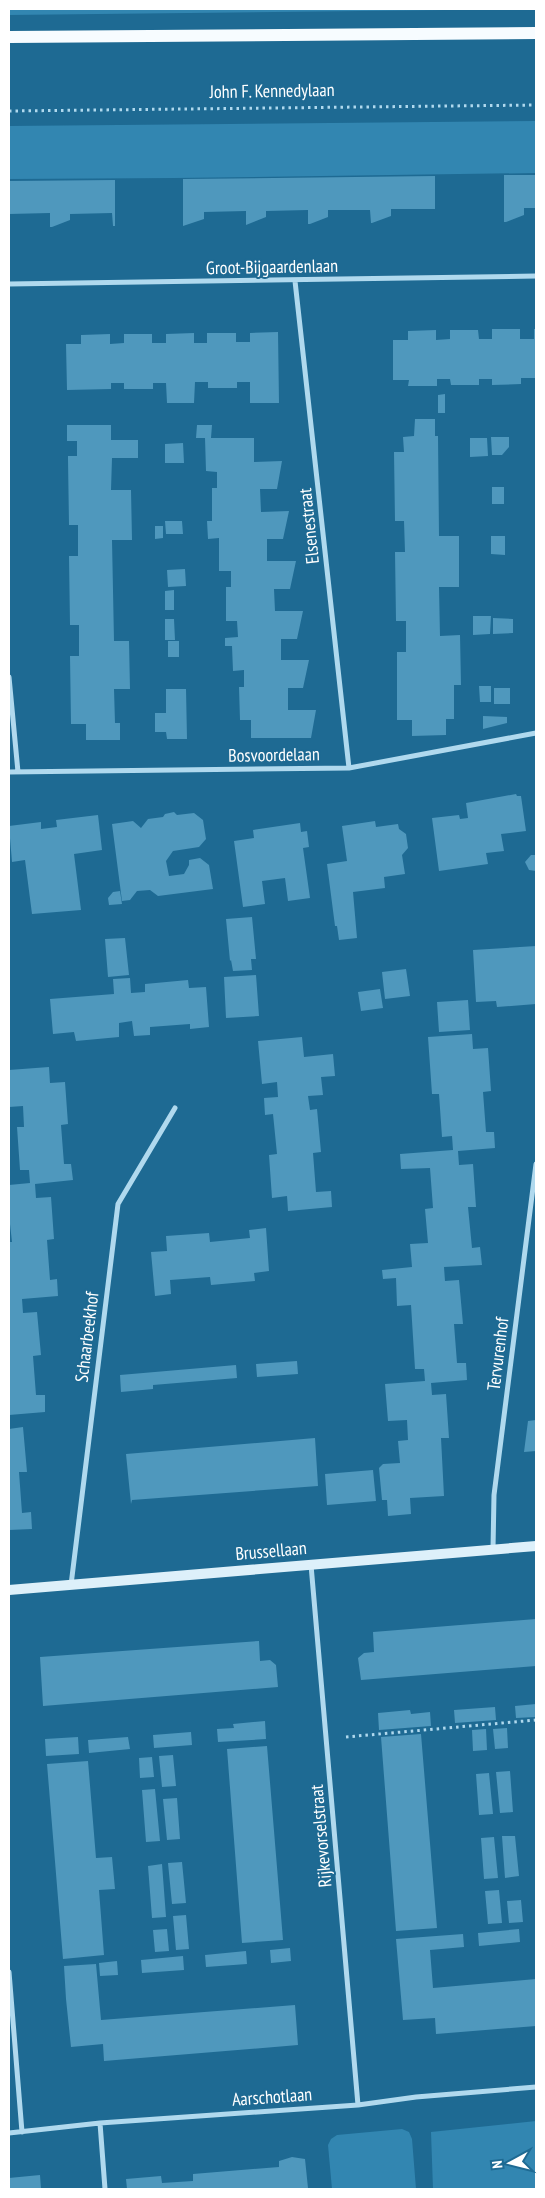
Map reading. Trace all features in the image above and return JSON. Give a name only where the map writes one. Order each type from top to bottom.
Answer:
[{"type":"main road","points":[[9,36],[536,32]]},
{"type":"street","name":"Groot-Bijgaardenlaan","points":[[9,284],[536,276]]},
{"type":"street","name":"Elsenestraat","points":[[295,281],[349,768]]},
{"type":"street","points":[[9,677],[18,772]]},
{"type":"street","name":"Bosvoordelaan","points":[[9,772],[349,768],[536,733]]},
{"type":"street","name":"Schaarbeekhof","points":[[71,1584],[118,1204],[175,1108]]},
{"type":"street","name":"Tervurenhof","points":[[493,1549],[494,1495],[536,1164]]},
{"type":"street","name":"Brussellaan","points":[[9,1590],[536,1546]]},
{"type":"street","name":"Rijkevorselstraat","points":[[311,1564],[358,2105]]},
{"type":"street","points":[[9,1972],[22,2132]]},
{"type":"street","name":"Aarschotlaan","points":[[9,2133],[100,2123],[358,2105],[416,2097],[536,2087]]},
{"type":"street","points":[[100,2123],[105,2189]]},
{"type":"path","name":"John F. Kennedylaan","points":[[9,111],[536,105]]},
{"type":"path","points":[[360,1736],[536,1720]]},
{"type":"shaded area","points":[[9,9],[536,9],[9,15]]},
{"type":"shaded area","points":[[536,121],[536,173],[9,179],[9,126]]},
{"type":"shaded area","points":[[536,2121],[536,2189],[433,2189],[431,2132]]},
{"type":"shaded area","points":[[402,2129],[409,2132],[412,2139],[416,2189],[332,2189],[328,2145],[331,2139],[337,2135]]},
{"type":"building","points":[[504,175],[536,175],[536,208],[524,208],[524,215],[506,222],[504,222]]},
{"type":"building","points":[[435,176],[435,209],[391,209],[391,216],[372,223],[370,210],[328,210],[328,217],[308,224],[308,210],[266,211],[266,217],[246,225],[246,211],[204,212],[204,219],[183,226],[183,179]]},
{"type":"building","points":[[115,180],[115,226],[113,226],[112,213],[70,214],[70,220],[52,227],[50,227],[50,213],[9,214],[9,181]]},
{"type":"building","points":[[492,329],[520,329],[520,339],[534,339],[534,329],[536,329],[536,378],[521,378],[521,384],[492,385],[492,379],[479,379],[479,385],[451,385],[450,379],[437,379],[437,386],[408,386],[409,380],[393,380],[393,340],[408,340],[408,331],[436,330],[436,340],[450,339],[450,330],[478,330],[479,339],[492,339]]},
{"type":"building","points":[[278,332],[279,403],[250,403],[250,382],[237,382],[237,388],[208,388],[208,382],[195,382],[194,403],[167,403],[166,383],[153,383],[153,389],[124,389],[124,383],[111,383],[111,389],[67,390],[66,344],[81,344],[81,335],[110,334],[110,344],[124,343],[124,334],[152,334],[152,343],[166,343],[166,334],[194,333],[194,343],[207,343],[207,333],[236,333],[236,342],[250,342],[250,333]]},
{"type":"building","points":[[445,394],[445,413],[438,413],[438,395]]},
{"type":"building","points":[[415,419],[435,419],[435,436],[438,436],[439,536],[459,536],[459,587],[439,587],[440,636],[460,635],[461,685],[454,685],[454,719],[446,719],[446,735],[412,736],[412,720],[397,720],[397,652],[406,652],[406,621],[396,621],[395,552],[405,552],[404,521],[395,521],[394,452],[404,452],[403,437],[414,436]]},
{"type":"building","points":[[67,425],[111,425],[111,440],[138,440],[138,458],[112,458],[111,490],[131,490],[132,540],[112,540],[114,641],[129,641],[130,689],[114,689],[115,723],[120,723],[120,740],[86,740],[86,724],[71,724],[70,656],[79,656],[79,625],[70,625],[69,556],[78,556],[78,525],[69,525],[68,456],[77,456],[77,441],[67,441]]},
{"type":"building","points":[[197,425],[212,425],[211,438],[196,438]]},
{"type":"building","points":[[491,437],[509,437],[509,447],[502,455],[492,455]]},
{"type":"building","points":[[205,438],[254,438],[254,462],[282,461],[277,489],[260,489],[261,512],[289,511],[283,539],[267,539],[267,561],[296,561],[290,589],[274,589],[275,611],[303,611],[297,639],[281,639],[281,660],[309,660],[303,688],[288,688],[288,710],[316,710],[311,738],[251,738],[251,720],[240,720],[239,687],[244,687],[244,670],[233,671],[232,646],[225,646],[225,638],[238,637],[237,621],[226,621],[226,587],[231,587],[231,571],[219,571],[219,538],[208,539],[207,521],[212,521],[212,488],[217,488],[217,472],[206,471]]},
{"type":"building","points":[[470,438],[487,438],[488,456],[470,457]]},
{"type":"building","points":[[183,443],[184,463],[165,463],[165,444]]},
{"type":"building","points":[[492,487],[504,487],[504,504],[492,504]]},
{"type":"building","points":[[165,521],[182,521],[183,534],[166,534]]},
{"type":"building","points":[[155,526],[163,526],[163,538],[155,539]]},
{"type":"building","points":[[491,536],[505,536],[505,555],[491,554]]},
{"type":"building","points":[[185,569],[186,586],[168,587],[167,570]]},
{"type":"building","points":[[174,590],[174,610],[165,610],[165,591]]},
{"type":"building","points":[[473,616],[491,616],[490,634],[473,635]]},
{"type":"building","points":[[493,618],[513,619],[513,633],[493,634]]},
{"type":"building","points":[[165,619],[174,619],[175,640],[165,640]]},
{"type":"building","points":[[168,641],[179,641],[179,657],[168,657]]},
{"type":"building","points":[[479,686],[491,686],[491,702],[480,702]]},
{"type":"building","points":[[494,688],[510,688],[510,704],[494,704]]},
{"type":"building","points":[[166,689],[186,689],[187,739],[167,739],[166,732],[155,732],[155,713],[166,713]]},
{"type":"building","points":[[483,716],[507,717],[507,723],[483,729]]},
{"type":"building","points":[[516,794],[521,796],[526,831],[501,834],[504,851],[486,853],[488,864],[439,871],[432,818],[459,815],[460,819],[468,818],[466,803]]},
{"type":"building","points":[[174,812],[177,815],[194,813],[203,820],[206,839],[199,847],[173,851],[166,861],[169,876],[184,874],[189,865],[189,860],[200,858],[209,865],[213,889],[158,896],[150,890],[137,891],[130,900],[122,901],[112,824],[133,821],[141,828],[148,819],[163,817],[165,814]]},
{"type":"building","points":[[98,815],[102,850],[74,854],[81,910],[32,914],[25,860],[12,862],[9,826],[41,822],[41,829],[57,827],[56,820]]},
{"type":"building","points":[[375,821],[376,827],[398,824],[399,829],[406,834],[408,848],[402,855],[405,874],[384,877],[385,888],[353,892],[357,938],[339,940],[337,926],[335,926],[327,864],[347,861],[342,826]]},
{"type":"building","points":[[300,823],[301,832],[307,831],[309,847],[303,848],[310,898],[288,901],[285,878],[262,881],[265,904],[243,907],[234,841],[254,838],[253,830]]},
{"type":"building","points":[[531,855],[536,855],[536,871],[529,870],[525,862]]},
{"type":"building","points":[[120,891],[122,904],[109,905],[108,898],[113,892]]},
{"type":"building","points":[[252,917],[256,959],[251,959],[252,970],[233,971],[230,961],[226,919]]},
{"type":"building","points":[[125,938],[129,975],[108,977],[105,939]]},
{"type":"building","points":[[536,946],[536,1004],[497,1007],[496,1001],[476,1002],[473,950]]},
{"type":"building","points":[[406,969],[410,996],[385,999],[382,972]]},
{"type":"building","points":[[256,975],[259,1016],[226,1018],[224,977]]},
{"type":"building","points":[[130,978],[131,993],[145,992],[145,984],[188,980],[189,988],[206,987],[209,1027],[190,1029],[190,1024],[150,1027],[150,1035],[134,1036],[132,1021],[119,1023],[119,1037],[76,1041],[74,1032],[53,1034],[50,999],[114,994],[113,979]]},
{"type":"building","points":[[380,989],[383,1008],[361,1011],[358,992]]},
{"type":"building","points":[[468,1000],[470,1030],[439,1032],[437,1002]]},
{"type":"building","points":[[472,1034],[473,1049],[488,1048],[491,1091],[483,1092],[486,1132],[494,1132],[495,1148],[458,1151],[459,1165],[473,1164],[476,1207],[468,1207],[472,1248],[480,1247],[482,1265],[444,1267],[445,1281],[459,1280],[463,1324],[454,1324],[457,1363],[466,1363],[467,1380],[431,1383],[432,1395],[446,1394],[449,1438],[441,1438],[444,1496],[410,1498],[411,1514],[388,1516],[387,1500],[382,1500],[379,1468],[383,1464],[400,1463],[398,1441],[408,1440],[407,1420],[388,1421],[385,1384],[425,1381],[424,1369],[415,1369],[411,1305],[397,1306],[396,1278],[383,1279],[382,1270],[412,1267],[410,1244],[428,1243],[425,1209],[433,1208],[430,1168],[401,1169],[400,1154],[453,1150],[452,1136],[442,1137],[439,1094],[432,1094],[428,1037]]},
{"type":"building","points":[[302,1037],[304,1057],[333,1054],[335,1076],[321,1077],[323,1095],[308,1096],[310,1110],[317,1109],[321,1152],[313,1153],[316,1192],[331,1191],[332,1207],[288,1211],[287,1196],[272,1198],[269,1155],[277,1154],[273,1114],[265,1115],[264,1098],[278,1097],[277,1082],[262,1084],[258,1041]]},
{"type":"building","points":[[49,1067],[50,1083],[65,1082],[68,1124],[61,1125],[64,1164],[71,1164],[73,1180],[35,1184],[36,1198],[51,1197],[54,1239],[47,1240],[50,1280],[57,1279],[58,1296],[22,1299],[23,1313],[37,1312],[41,1355],[33,1356],[36,1395],[45,1395],[45,1412],[9,1415],[9,1242],[12,1242],[9,1215],[9,1185],[30,1183],[29,1170],[20,1170],[17,1127],[24,1127],[23,1106],[9,1107],[9,1070]]},
{"type":"building","points":[[266,1228],[269,1271],[254,1273],[255,1281],[211,1285],[210,1277],[170,1280],[171,1294],[155,1296],[151,1252],[167,1251],[166,1236],[209,1233],[210,1242],[250,1238],[249,1230]]},
{"type":"building","points":[[297,1361],[298,1374],[257,1377],[256,1364]]},
{"type":"building","points":[[236,1365],[237,1378],[153,1385],[153,1389],[121,1392],[120,1375]]},
{"type":"building","points":[[536,1420],[536,1451],[524,1452],[528,1421]]},
{"type":"building","points":[[23,1427],[27,1472],[19,1472],[22,1513],[31,1512],[32,1529],[9,1530],[9,1429]]},
{"type":"building","points":[[315,1438],[318,1486],[132,1500],[131,1504],[126,1454]]},
{"type":"building","points":[[373,1470],[376,1501],[327,1505],[325,1474]]},
{"type":"building","points":[[536,1619],[536,1666],[361,1680],[358,1658],[364,1653],[374,1652],[373,1632]]},
{"type":"building","points":[[259,1641],[260,1661],[270,1660],[276,1665],[278,1687],[43,1706],[40,1657]]},
{"type":"building","points":[[536,1704],[536,1717],[516,1718],[515,1706]]},
{"type":"building","points":[[495,1707],[496,1720],[455,1723],[454,1710]]},
{"type":"building","points":[[410,1710],[411,1714],[430,1712],[431,1726],[379,1730],[378,1713]]},
{"type":"building","points":[[265,1721],[266,1739],[218,1742],[217,1729],[234,1728],[233,1724]]},
{"type":"building","points":[[507,1728],[508,1748],[495,1749],[493,1729]]},
{"type":"building","points":[[486,1729],[487,1750],[473,1751],[472,1730]]},
{"type":"building","points":[[191,1732],[192,1745],[154,1748],[153,1735]]},
{"type":"building","points":[[421,1734],[437,1928],[396,1931],[381,1737]]},
{"type":"building","points":[[78,1737],[79,1754],[46,1756],[45,1739]]},
{"type":"building","points":[[128,1737],[130,1749],[89,1753],[88,1740]]},
{"type":"building","points":[[267,1746],[283,1940],[242,1943],[227,1749]]},
{"type":"building","points":[[173,1755],[176,1786],[162,1787],[159,1756]]},
{"type":"building","points":[[152,1757],[154,1777],[140,1778],[139,1758]]},
{"type":"building","points":[[88,1761],[96,1858],[112,1857],[115,1889],[99,1890],[104,1955],[63,1959],[47,1764]]},
{"type":"building","points":[[510,1771],[513,1812],[500,1813],[496,1772]]},
{"type":"building","points":[[489,1773],[493,1814],[479,1815],[476,1774]]},
{"type":"building","points":[[155,1789],[160,1841],[146,1842],[142,1790]]},
{"type":"building","points":[[177,1798],[180,1839],[167,1840],[163,1799]]},
{"type":"building","points":[[502,1836],[515,1836],[519,1876],[505,1878]]},
{"type":"building","points":[[494,1837],[498,1878],[484,1879],[481,1838]]},
{"type":"building","points":[[182,1862],[186,1903],[172,1904],[168,1863]]},
{"type":"building","points":[[162,1864],[166,1917],[152,1918],[148,1866]]},
{"type":"building","points":[[499,1890],[502,1923],[488,1924],[485,1891]]},
{"type":"building","points":[[521,1900],[523,1922],[509,1923],[507,1901]]},
{"type":"building","points":[[186,1915],[189,1949],[176,1950],[173,1916]]},
{"type":"building","points":[[167,1929],[169,1951],[155,1952],[153,1930]]},
{"type":"building","points":[[519,1929],[520,1942],[479,1946],[478,1933]]},
{"type":"building","points":[[463,1934],[464,1947],[430,1950],[433,1988],[536,1979],[536,2026],[436,2034],[435,2018],[403,2020],[396,1939]]},
{"type":"building","points":[[290,1948],[291,1961],[271,1963],[270,1950]]},
{"type":"building","points":[[246,1951],[247,1964],[206,1967],[205,1955]]},
{"type":"building","points":[[183,1956],[184,1970],[142,1973],[141,1960]]},
{"type":"building","points":[[117,1961],[118,1975],[100,1976],[99,1963]]},
{"type":"building","points":[[96,1964],[101,2020],[295,2005],[298,2045],[104,2061],[103,2044],[71,2047],[66,1999],[64,1966]]},
{"type":"building","points":[[292,2157],[305,2159],[308,2188],[127,2189],[126,2179],[161,2176],[162,2183],[193,2181],[193,2174],[279,2167],[279,2161]]},
{"type":"building","points":[[40,2175],[41,2189],[9,2189],[9,2178]]}]
